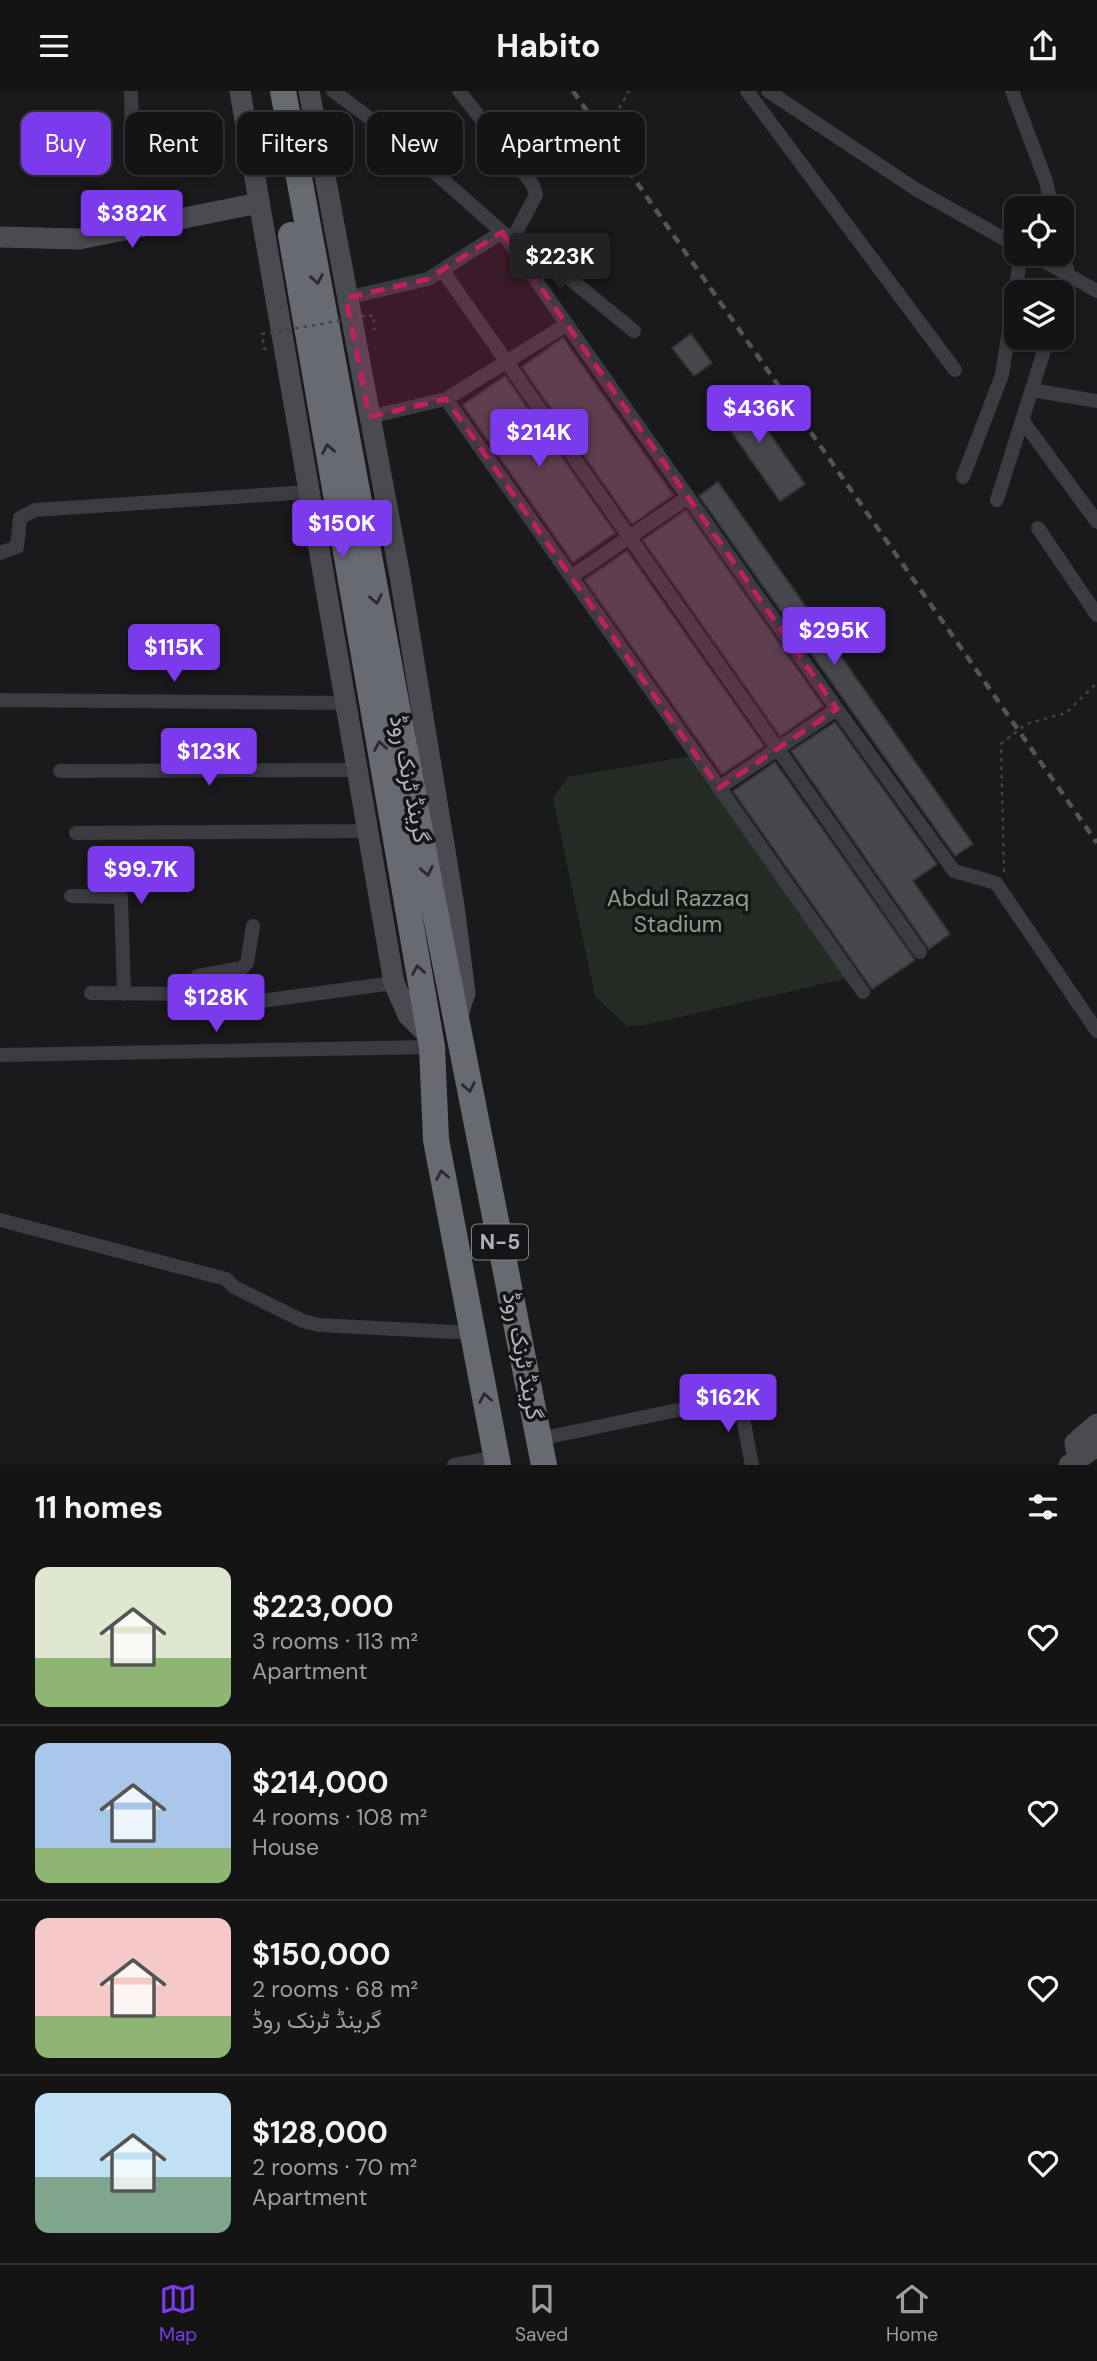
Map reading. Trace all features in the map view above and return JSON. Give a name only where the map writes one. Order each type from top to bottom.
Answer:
[{"type":"highway","name":"گرینڈ ٹرنک روڈ","points":[[265,91],[431,1042],[436,1140],[498,1461]]},
{"type":"highway","name":"گرینڈ ٹرنک روڈ","points":[[283,91],[456,1020],[544,1465]]},
{"type":"street","points":[[131,91],[131,112]]},
{"type":"street","points":[[240,91],[394,983],[408,1015],[431,1042]]},
{"type":"street","points":[[309,91],[400,576],[454,906],[465,993],[456,1020]]},
{"type":"street","points":[[332,91],[391,134],[509,238],[553,265],[634,331]]},
{"type":"street","points":[[346,298],[414,283],[509,238],[536,195],[529,180],[459,91]]},
{"type":"street","points":[[747,91],[955,370]]},
{"type":"street","points":[[768,91],[918,190],[1004,239]]},
{"type":"street","points":[[1012,91],[1049,196]]},
{"type":"street","points":[[0,237],[79,239],[259,203]]},
{"type":"street","points":[[509,238],[566,325],[954,870],[996,883],[1097,1031]]},
{"type":"street","points":[[963,477],[1002,375],[1019,266]]},
{"type":"street","points":[[1053,266],[1097,291]]},
{"type":"street","points":[[1066,266],[1066,280]]},
{"type":"street","points":[[443,271],[920,952]]},
{"type":"street","points":[[369,417],[446,399],[566,325]]},
{"type":"street","points":[[997,500],[1044,350]]},
{"type":"street","points":[[1032,390],[1097,401]]},
{"type":"street","points":[[446,399],[863,992]]},
{"type":"street","points":[[1022,420],[1097,522]]},
{"type":"street","points":[[0,552],[17,547],[20,517],[35,510],[309,492]]},
{"type":"street","points":[[571,576],[688,498]]},
{"type":"street","points":[[1038,528],[1097,615]]},
{"type":"street","points":[[0,699],[347,703]]},
{"type":"street","points":[[719,788],[837,709]]},
{"type":"street","points":[[60,771],[358,770]]},
{"type":"street","points":[[76,833],[368,831]]},
{"type":"street","points":[[71,896],[121,897],[124,993]]},
{"type":"street","points":[[253,926],[247,963],[242,968],[198,976],[195,979],[196,1006],[201,1009],[394,983]]},
{"type":"street","points":[[91,993],[195,994]]},
{"type":"street","points":[[0,1055],[431,1042]]},
{"type":"street","points":[[0,1220],[226,1279],[234,1287],[303,1321],[333,1327],[473,1333]]},
{"type":"street","points":[[539,1439],[759,1393]]},
{"type":"street","points":[[739,1397],[752,1465]]},
{"type":"street","points":[[1073,1462],[1077,1439],[1097,1424]]},
{"type":"street","points":[[1073,1462],[1097,1446]]},
{"type":"street","points":[[454,1465],[498,1461]]},
{"type":"path","points":[[529,180],[576,141],[593,134],[615,116],[629,91]]},
{"type":"path","points":[[270,333],[366,316]]},
{"type":"path","points":[[996,883],[1005,870],[1002,744],[1026,724],[1066,713],[1097,683]]},
{"type":"highlighted area","points":[[502,232],[837,709],[719,788],[446,399],[369,417],[346,298],[428,279]]},
{"type":"green space","name":"Abdul Razzaq Stadium","points":[[691,756],[848,978],[645,1025],[627,1026],[595,996],[553,798],[568,777]]},
{"type":"building","points":[[691,334],[712,363],[694,376],[672,348]]},
{"type":"building","points":[[563,338],[673,495],[632,524],[522,367]]},
{"type":"building","points":[[505,376],[615,533],[573,562],[463,405]]},
{"type":"building","points":[[738,389],[805,484],[780,501],[713,406]]},
{"type":"building","points":[[718,482],[973,844],[955,856],[699,496]]},
{"type":"building","points":[[686,510],[823,706],[780,736],[643,540]]},
{"type":"building","points":[[627,551],[764,746],[722,774],[585,580]]},
{"type":"building","points":[[835,722],[937,864],[913,881],[950,934],[929,949],[791,751]]},
{"type":"building","points":[[775,762],[915,960],[872,989],[733,791]]},
{"type":"railway","points":[[573,91],[1097,843]]}]
